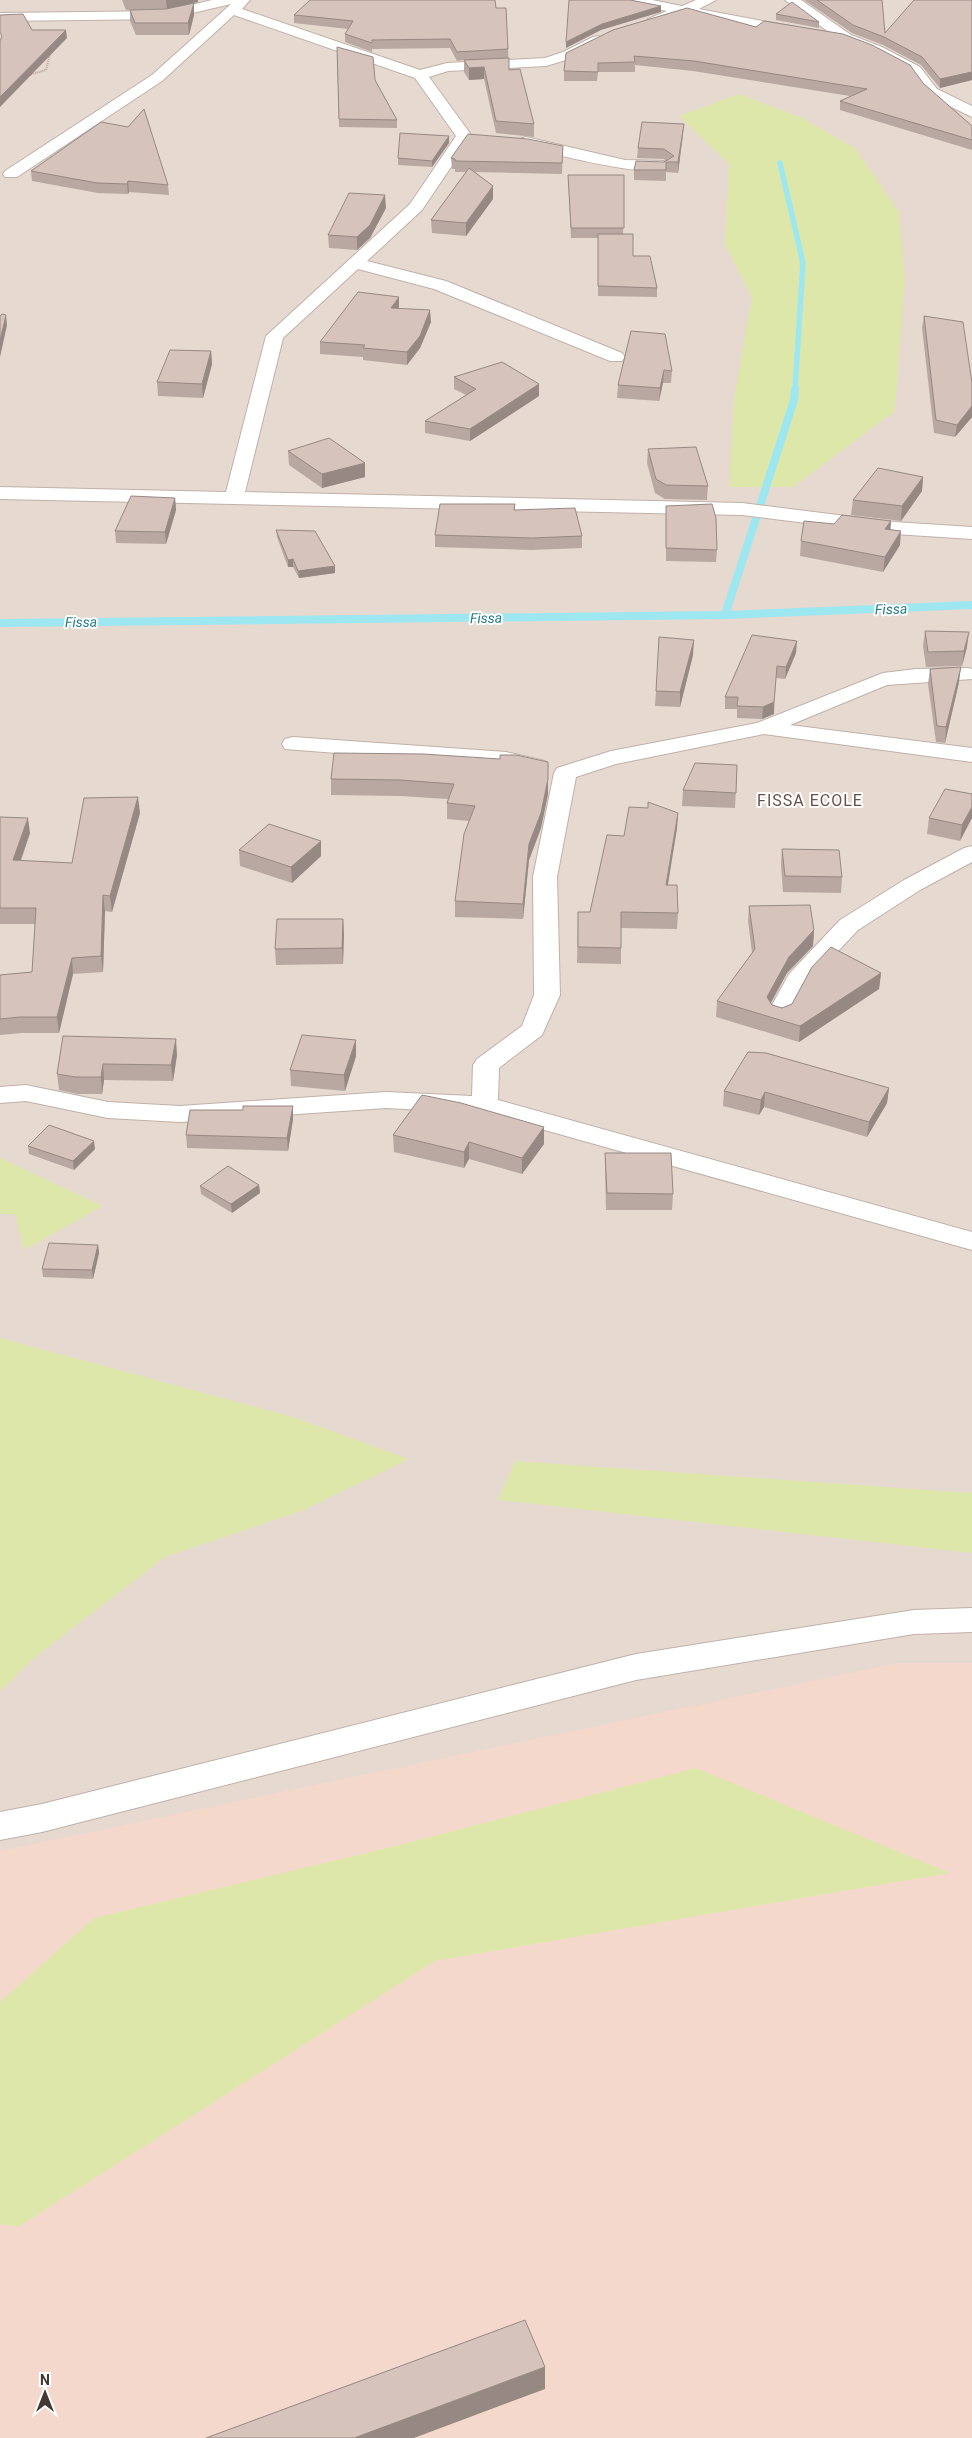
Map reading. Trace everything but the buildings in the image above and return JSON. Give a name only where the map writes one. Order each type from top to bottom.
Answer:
[{"type":"street","points":[[629,0],[846,38],[877,50],[915,70],[932,92],[972,112]]},
{"type":"street","points":[[642,25],[668,17],[709,0]]},
{"type":"street","points":[[792,0],[846,38]]},
{"type":"street","points":[[0,17],[33,15],[167,15],[235,3],[420,75],[464,136],[482,138]]},
{"type":"street","points":[[11,174],[157,78],[235,3]]},
{"type":"street","points":[[420,75],[446,68],[470,65],[546,62],[568,55],[607,35]]},
{"type":"street","points":[[234,499],[275,336],[416,207],[464,136]]},
{"type":"street","points":[[510,141],[538,144],[625,165],[664,166]]},
{"type":"street","points":[[355,262],[440,285],[616,357]]},
{"type":"street","points":[[0,492],[234,499],[742,509],[894,528],[972,534]]},
{"type":"street","points":[[293,744],[506,759],[565,773],[612,758],[763,728],[883,679],[916,675],[968,674]]},
{"type":"street","points":[[763,728],[972,755]]},
{"type":"street","points":[[485,1105],[486,1065],[534,1030],[547,995],[545,877],[565,773]]},
{"type":"street","points":[[780,1014],[798,979],[849,925],[912,886],[972,853]]},
{"type":"street","points":[[0,1095],[26,1093],[108,1110],[180,1114],[386,1100],[485,1105],[972,1240]]},
{"type":"street","points":[[0,1826],[52,1815],[636,1666],[914,1622],[972,1620]]},
{"type":"path","points":[[28,76],[46,70],[50,53]]},
{"type":"shaded area","points":[[0,0],[972,0],[972,2438],[0,2438]]},
{"type":"shaded area","points":[[898,1663],[972,1663],[972,2438],[0,2438],[0,1851]]},
{"type":"green space","points":[[739,94],[800,117],[855,148],[899,212],[905,279],[895,411],[793,487],[729,487],[734,399],[752,297],[725,245],[729,164],[679,116]]},
{"type":"green space","points":[[0,1158],[103,1206],[24,1250],[15,1214],[0,1214]]},
{"type":"green space","points":[[0,1338],[293,1417],[409,1459],[304,1510],[165,1557],[34,1658],[0,1692]]},
{"type":"green space","points":[[515,1461],[970,1493],[972,1491],[972,1553],[498,1500]]},
{"type":"green space","points":[[696,1768],[950,1873],[435,1961],[18,2227],[0,2224],[0,2002],[94,1918],[387,1848]]},
{"type":"waterway","points":[[780,163],[803,263],[795,390]]},
{"type":"waterway","points":[[725,615],[794,400],[795,389]]},
{"type":"waterway","name":"Fissa","points":[[725,615],[972,605]]},
{"type":"waterway","name":"Fissa","points":[[0,623],[725,615]]},
{"type":"district","name":"FISSA ECOLE","points":[[810,800]]}]
